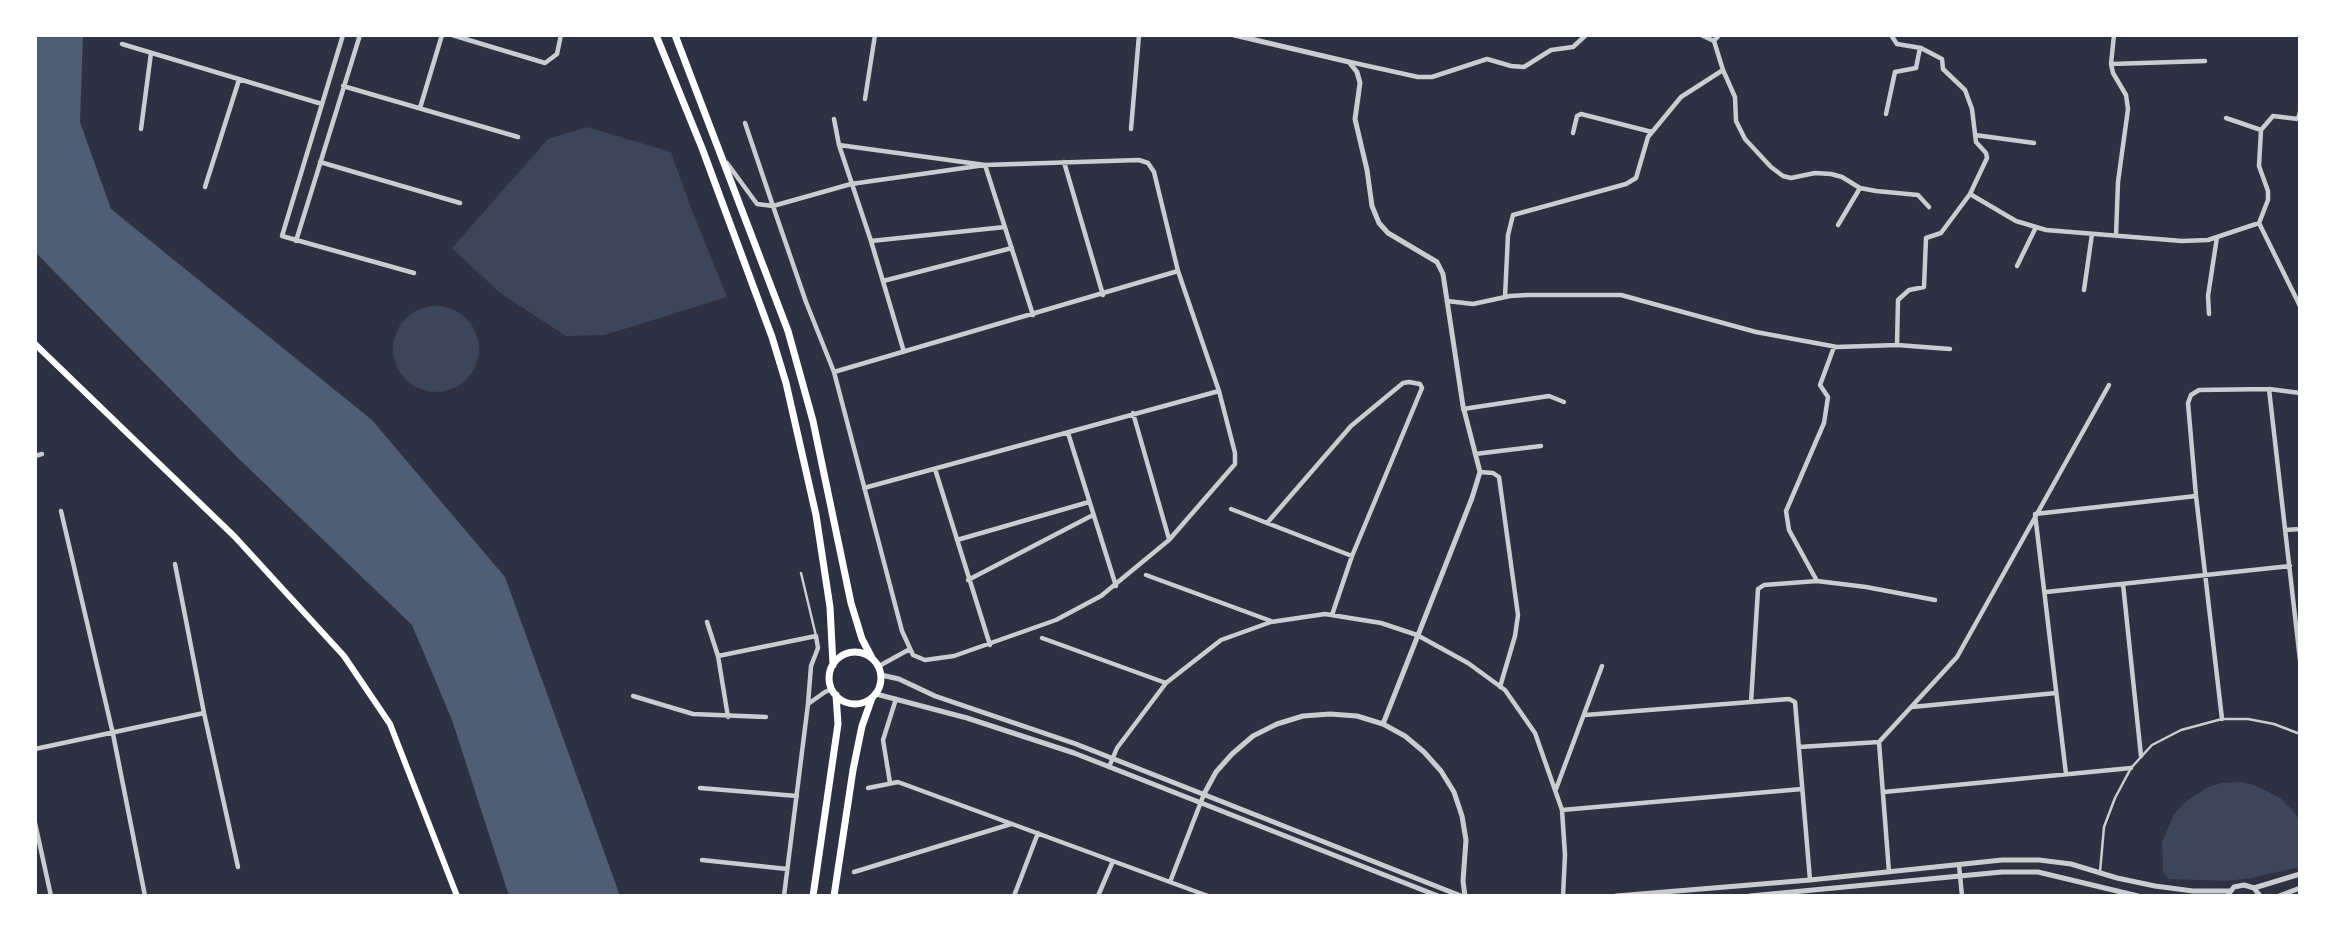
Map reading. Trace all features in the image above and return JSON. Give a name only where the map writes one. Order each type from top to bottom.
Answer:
[{"type":"main road","points":[[656,35],[702,148],[772,337],[786,383],[816,515],[830,607],[833,665]]},
{"type":"main road","points":[[675,35],[788,331],[803,379],[851,603],[862,639],[881,675],[880,685],[862,726],[834,896]]},
{"type":"main road","points":[[35,344],[234,537],[344,656],[390,724],[457,896]]},
{"type":"main road","points":[[813,896],[838,724],[829,677],[838,658],[855,652],[872,658]]},
{"type":"main road","points":[[834,692],[841,699],[853,704],[874,696]]},
{"type":"street","points":[[342,35],[282,236],[414,272]]},
{"type":"street","points":[[296,240],[360,35]]},
{"type":"street","points":[[420,108],[442,35]]},
{"type":"street","points":[[452,35],[545,63],[558,54],[561,35]]},
{"type":"street","points":[[865,99],[875,35]]},
{"type":"street","points":[[1131,129],[1139,35]]},
{"type":"street","points":[[1238,36],[1418,77],[1432,77],[1487,59],[1511,66],[1524,66],[1551,50],[1573,47],[1586,35]]},
{"type":"street","points":[[1701,35],[1714,41],[1735,97],[1735,121],[1745,139],[1771,167],[1783,176],[1791,178],[1815,173],[1830,174],[1842,177],[1860,188],[1918,195],[1929,207]]},
{"type":"street","points":[[1714,41],[1720,35]]},
{"type":"street","points":[[1891,35],[1897,44],[1920,48],[1942,58],[1942,69],[1965,90],[1972,109],[1976,142],[1987,158],[1970,194],[1941,233],[1926,238],[1924,287],[1909,290],[1898,300],[1897,345]]},
{"type":"street","points":[[2114,35],[2111,64],[2113,74],[2126,94],[2128,109],[2118,182],[2116,236]]},
{"type":"street","points":[[122,44],[322,104]]},
{"type":"street","points":[[1886,114],[1895,72],[1916,68],[1920,48]]},
{"type":"street","points":[[141,129],[150,53]]},
{"type":"street","points":[[2111,64],[2205,61]]},
{"type":"street","points":[[1349,62],[1357,72],[1360,83],[1355,118],[1375,215],[1388,233],[1437,262],[1443,274],[1464,409],[1480,471],[1472,498],[1383,724]]},
{"type":"street","points":[[1504,297],[1508,236],[1513,215],[1626,184],[1636,178],[1648,137],[1652,132],[1681,97],[1723,70]]},
{"type":"street","points":[[205,187],[239,80]]},
{"type":"street","points":[[343,86],[518,137]]},
{"type":"street","points":[[1970,194],[2016,221],[2046,230],[2182,241],[2208,240],[2259,223],[2265,212],[2268,191],[2259,166],[2261,130],[2273,116],[2298,118],[2300,112]]},
{"type":"street","points":[[1573,133],[1577,116],[1581,114],[1652,132]]},
{"type":"street","points":[[2226,118],[2261,130]]},
{"type":"street","points":[[834,119],[839,145],[872,241],[904,352]]},
{"type":"street","points":[[723,158],[757,204],[773,206],[851,184],[985,164],[1139,160],[1149,163],[1154,172],[1178,271],[1219,391],[1235,453],[1235,464],[1169,540],[1116,586],[1056,620],[990,645],[954,656],[925,660],[913,655],[902,631],[834,372],[806,302],[773,206],[745,123]]},
{"type":"street","points":[[1975,135],[2034,142]]},
{"type":"street","points":[[839,145],[985,164]]},
{"type":"street","points":[[320,162],[460,203]]},
{"type":"street","points":[[1064,162],[1102,295]]},
{"type":"street","points":[[985,164],[1033,315]]},
{"type":"street","points":[[1838,225],[1860,188]]},
{"type":"street","points":[[2259,223],[2300,306]]},
{"type":"street","points":[[2017,266],[2036,226]]},
{"type":"street","points":[[872,241],[1005,227]]},
{"type":"street","points":[[2084,290],[2092,234]]},
{"type":"street","points":[[2209,314],[2208,296],[2217,237]]},
{"type":"street","points":[[883,281],[1012,248]]},
{"type":"street","points":[[834,372],[1178,271]]},
{"type":"street","points":[[1447,301],[1473,304],[1504,297],[1621,295],[1756,332],[1834,347],[1897,345],[1950,349]]},
{"type":"street","points":[[1817,581],[1789,530],[1786,511],[1824,423],[1828,397],[1820,385],[1834,347]]},
{"type":"street","points":[[1267,523],[1351,426],[1403,383],[1414,382],[1422,388],[1352,556],[1332,615]]},
{"type":"street","points":[[1799,747],[1878,742],[1957,657],[2109,385]]},
{"type":"street","points":[[2269,389],[2300,660]]},
{"type":"street","points":[[2222,719],[2188,403],[2191,395],[2199,390],[2269,389],[2300,393]]},
{"type":"street","points":[[864,488],[1219,391]]},
{"type":"street","points":[[1464,409],[1549,396],[1564,402]]},
{"type":"street","points":[[1133,413],[1169,540]]},
{"type":"street","points":[[1068,433],[1116,586]]},
{"type":"street","points":[[1475,454],[1541,446]]},
{"type":"street","points":[[35,456],[41,454]]},
{"type":"street","points":[[935,469],[990,645]]},
{"type":"street","points":[[1480,471],[1499,477],[1518,615],[1516,636],[1500,687]]},
{"type":"street","points":[[2035,514],[2196,496]]},
{"type":"street","points":[[957,540],[1089,502]]},
{"type":"street","points":[[1231,509],[1352,556]]},
{"type":"street","points":[[61,511],[113,734],[145,896]]},
{"type":"street","points":[[968,580],[1093,514]]},
{"type":"street","points":[[2035,514],[2066,774]]},
{"type":"street","points":[[2286,530],[2300,529]]},
{"type":"street","points":[[175,565],[238,867]]},
{"type":"street","points":[[2046,592],[2290,566]]},
{"type":"street","points":[[1146,575],[1271,622]]},
{"type":"street","points":[[1751,702],[1758,589],[1763,585],[1817,581],[1935,600]]},
{"type":"street","points":[[2123,584],[2141,756]]},
{"type":"street","points":[[1109,767],[1117,748],[1166,682],[1221,640],[1271,622],[1325,614],[1381,623],[1417,635],[1468,663],[1500,687],[1535,733],[1562,810],[1565,855],[1563,896]]},
{"type":"street","points":[[707,622],[718,656],[728,717]]},
{"type":"street","points":[[718,656],[816,636],[818,648],[811,666],[784,896]]},
{"type":"street","points":[[1042,638],[1166,682]]},
{"type":"street","points":[[878,666],[910,649]]},
{"type":"street","points":[[1556,789],[1602,666]]},
{"type":"street","points":[[881,675],[899,679],[935,696],[1063,739],[1204,794],[1453,895],[1463,896],[1466,840],[1462,816],[1454,792],[1441,771],[1405,736],[1383,724],[1357,716],[1303,716],[1277,724],[1253,736],[1216,772],[1204,794],[1170,882]]},
{"type":"street","points":[[808,704],[825,692],[834,692]]},
{"type":"street","points":[[1912,706],[2056,693]]},
{"type":"street","points":[[634,696],[693,714],[766,717]]},
{"type":"street","points":[[874,696],[897,698],[967,718],[1109,767],[1438,896]]},
{"type":"street","points":[[890,783],[883,740],[897,698]]},
{"type":"street","points":[[1585,715],[1789,699],[1796,702],[1810,880]]},
{"type":"street","points":[[35,749],[204,713]]},
{"type":"street","points":[[1878,742],[1889,872]]},
{"type":"street","points":[[1884,792],[2131,768]]},
{"type":"street","points":[[868,788],[898,782],[1208,896]]},
{"type":"street","points":[[700,788],[796,796]]},
{"type":"street","points":[[1562,810],[1802,789]]},
{"type":"street","points":[[35,823],[51,896]]},
{"type":"street","points":[[854,872],[1012,824]]},
{"type":"street","points":[[1014,896],[1038,833]]},
{"type":"street","points":[[702,860],[787,869]]},
{"type":"street","points":[[1616,896],[2002,860],[2039,860],[2071,864],[2155,886],[2228,893],[2244,885],[2254,888],[2300,874]]},
{"type":"street","points":[[1098,896],[1113,861]]},
{"type":"street","points":[[1959,865],[1962,896]]},
{"type":"street","points":[[1749,896],[2002,872],[2038,872],[2138,896]]},
{"type":"street","points":[[1453,895],[1463,881]]},
{"type":"street","points":[[2254,888],[2260,896]]},
{"type":"street","points":[[2279,896],[2300,888]]},
{"type":"lane","points":[[801,573],[816,636]]},
{"type":"lane","points":[[2100,872],[2104,827],[2115,798],[2131,768],[2152,745],[2181,730],[2222,719],[2273,723],[2300,734]]},
{"type":"shaded area","points":[[35,35],[83,35],[80,122],[111,209],[372,420],[505,577],[620,896],[509,896],[452,720],[412,625],[240,460],[35,252]]},
{"type":"shaded area","points":[[587,127],[671,152],[727,297],[605,335],[566,336],[500,293],[452,248],[548,139]]},
{"type":"shaded area","points":[[436,306],[460,313],[472,325],[479,349],[472,373],[460,385],[436,392],[412,385],[400,373],[393,349],[400,325],[412,313]]},
{"type":"shaded area","points":[[2242,782],[2279,797],[2295,813],[2300,822],[2300,867],[2227,881],[2169,879],[2163,872],[2162,842],[2174,814],[2184,803],[2208,787]]}]
